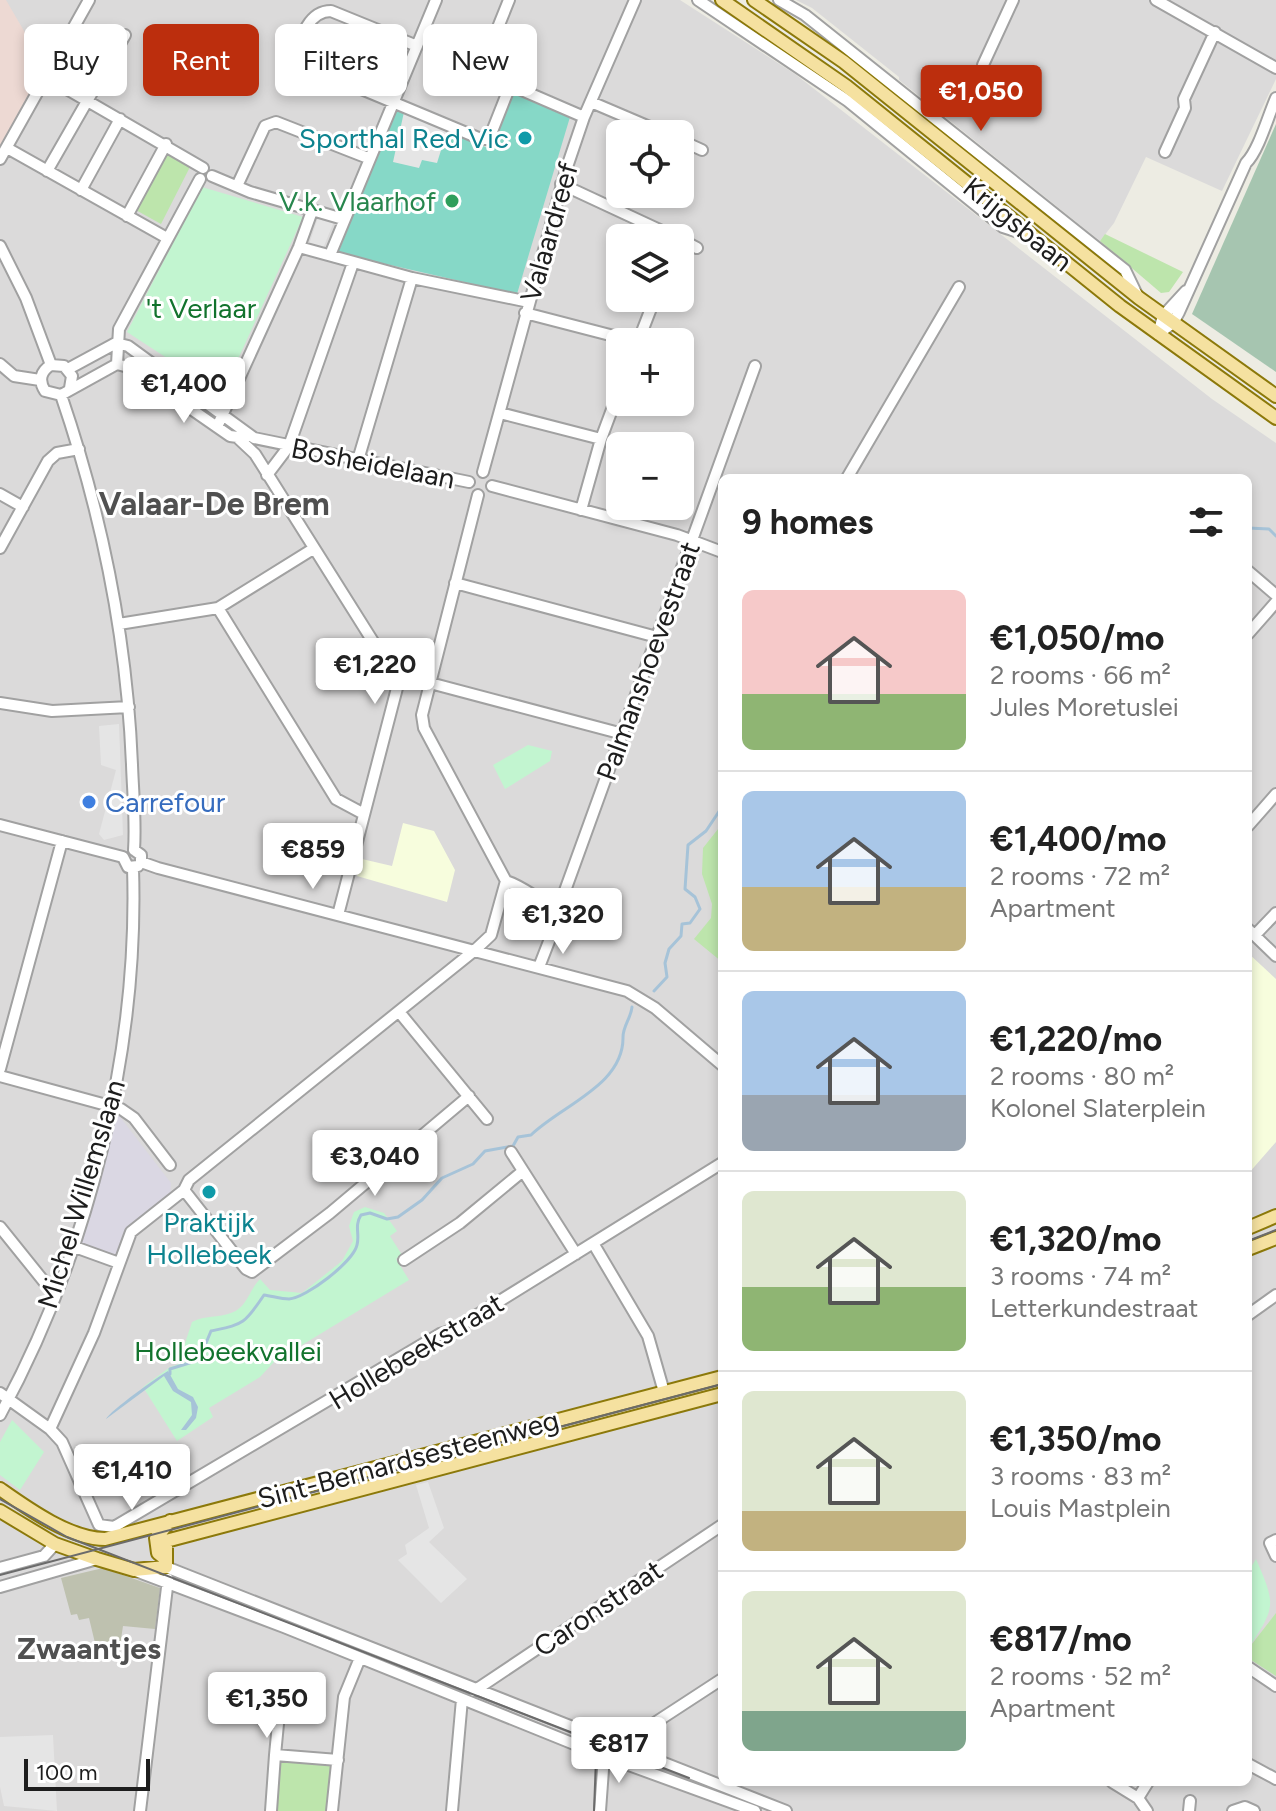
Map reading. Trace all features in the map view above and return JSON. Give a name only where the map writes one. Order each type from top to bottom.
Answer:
[{"type":"main road","name":"Krijgsbaan","points":[[722,0],[846,86],[1158,334],[1276,418]]},
{"type":"main road","name":"Krijgsbaan","points":[[754,0],[869,82],[1139,298],[1276,396]]},
{"type":"main road","points":[[1252,1226],[1276,1216]]},
{"type":"main road","points":[[1252,1247],[1276,1238]]},
{"type":"main road","name":"Sint-Bernardsesteenweg","points":[[0,1489],[56,1523],[94,1538],[113,1537],[718,1378]]},
{"type":"main road","name":"Sint-Bernardsesteenweg","points":[[162,1538],[718,1395]]},
{"type":"main road","points":[[0,1511],[55,1544],[134,1570],[164,1562],[162,1538],[170,1521]]},
{"type":"main road","points":[[147,1527],[162,1538]]},
{"type":"street","points":[[76,24],[89,0]]},
{"type":"street","points":[[499,24],[509,0]]},
{"type":"street","name":"Valaardreef","points":[[483,472],[561,184],[584,117],[635,0]]},
{"type":"street","points":[[779,0],[790,10]]},
{"type":"street","points":[[986,76],[983,65],[1013,0]]},
{"type":"street","points":[[1156,0],[1276,68]]},
{"type":"street","points":[[698,1],[782,54],[848,101],[1003,227],[1032,236]]},
{"type":"street","points":[[330,255],[417,46],[431,4]]},
{"type":"street","points":[[776,15],[798,10],[1125,270],[1139,298]]},
{"type":"street","points":[[417,46],[331,11],[314,15],[297,51],[299,63],[481,139],[489,139],[506,96]]},
{"type":"street","points":[[1165,152],[1185,108],[1184,99],[1215,32]]},
{"type":"street","points":[[0,159],[36,96]]},
{"type":"street","points":[[79,96],[166,144],[205,174],[343,219]]},
{"type":"street","points":[[47,171],[88,96]]},
{"type":"street","points":[[534,96],[584,117]]},
{"type":"street","points":[[1158,334],[1186,291],[1246,163],[1255,154],[1256,142],[1276,98]]},
{"type":"street","points":[[591,102],[633,120]]},
{"type":"street","points":[[81,190],[120,119]]},
{"type":"street","points":[[237,186],[265,126],[276,122],[368,158]]},
{"type":"street","points":[[127,216],[166,144]]},
{"type":"street","points":[[694,146],[702,150]]},
{"type":"street","points":[[7,148],[167,238]]},
{"type":"street","points":[[117,364],[119,329],[205,174]]},
{"type":"street","points":[[561,184],[646,224]]},
{"type":"street","points":[[217,427],[299,247],[312,211]]},
{"type":"street","points":[[0,246],[26,298],[51,365]]},
{"type":"street","points":[[299,247],[527,307],[606,332]]},
{"type":"street","points":[[267,475],[289,446],[353,263]]},
{"type":"street","points":[[358,460],[412,278]]},
{"type":"street","points":[[849,474],[959,287]]},
{"type":"street","points":[[51,365],[68,369],[116,343]]},
{"type":"street","name":"Bosheidelaan","points":[[116,343],[128,346],[225,413],[254,438],[469,482]]},
{"type":"street","points":[[0,364],[14,376],[40,380]]},
{"type":"street","points":[[51,365],[42,372],[40,380],[48,394],[66,392],[117,364],[132,368],[239,439],[255,454],[382,656],[397,688],[338,915]]},
{"type":"street","name":"Palmanshoevestraat","points":[[551,906],[562,899],[755,366]]},
{"type":"street","points":[[68,369],[72,376],[66,392],[99,525],[119,624],[129,707],[134,850]]},
{"type":"street","points":[[500,413],[601,439]]},
{"type":"street","points":[[581,510],[610,416]]},
{"type":"street","points":[[239,439],[254,438]]},
{"type":"street","points":[[0,548],[48,461],[57,453],[79,449]]},
{"type":"street","name":"Bosheidelaan","points":[[483,472],[491,478],[492,486],[485,495],[478,495],[471,490],[469,482],[472,475],[483,472]]},
{"type":"street","name":"Bosheidelaan","points":[[492,486],[718,551]]},
{"type":"street","points":[[0,494],[23,507]]},
{"type":"street","points":[[4,1398],[50,1429],[94,1333],[131,1232],[184,1190],[189,1180],[400,1013],[491,935],[506,881],[424,728],[422,715],[478,495]]},
{"type":"street","points":[[119,624],[218,608],[313,549]]},
{"type":"street","points":[[1252,574],[1276,595]]},
{"type":"street","points":[[455,583],[657,637]]},
{"type":"street","points":[[1252,630],[1274,607]]},
{"type":"street","points":[[218,608],[336,799],[364,814]]},
{"type":"street","points":[[430,683],[623,734]]},
{"type":"street","points":[[0,703],[52,711],[129,707]]},
{"type":"street","points":[[1252,821],[1276,794]]},
{"type":"street","points":[[0,825],[123,857],[134,850]]},
{"type":"street","points":[[0,1069],[62,841]]},
{"type":"street","points":[[134,850],[141,855],[137,865]]},
{"type":"street","points":[[123,857],[125,865],[137,865],[338,915],[637,995],[718,1062]]},
{"type":"street","name":"Michel Willemslaan","points":[[0,1415],[4,1398],[54,1294],[72,1246],[113,1106],[122,1050],[137,865]]},
{"type":"street","points":[[506,881],[526,887],[533,896],[551,906],[553,931],[539,967]]},
{"type":"street","points":[[1252,931],[1276,913]]},
{"type":"street","points":[[1252,933],[1276,956]]},
{"type":"street","points":[[400,1013],[487,1119]]},
{"type":"street","points":[[0,1076],[113,1106],[134,1118],[170,1165]]},
{"type":"street","points":[[184,1190],[246,1269],[257,1271],[469,1096]]},
{"type":"street","points":[[511,1152],[576,1254]]},
{"type":"street","name":"Hollebeekstraat","points":[[50,1429],[62,1442],[99,1525],[106,1529],[114,1527],[453,1330],[718,1165]]},
{"type":"street","points":[[404,1260],[460,1223],[523,1171]]},
{"type":"street","points":[[0,1227],[54,1294]]},
{"type":"street","points":[[593,1243],[648,1336],[664,1392]]},
{"type":"street","points":[[72,1246],[119,1263]]},
{"type":"street","points":[[1252,1312],[1276,1295]]},
{"type":"street","name":"Caronstraat","points":[[474,1691],[718,1528]]},
{"type":"street","points":[[1276,1540],[1270,1543],[1276,1556]]},
{"type":"street","points":[[0,1568],[44,1556],[55,1544]]},
{"type":"street","points":[[0,1587],[97,1559]]},
{"type":"street","points":[[164,1562],[188,1575],[474,1691],[718,1785]]},
{"type":"street","points":[[140,1811],[169,1584],[164,1562]]},
{"type":"street","points":[[134,1570],[604,1756],[755,1811]]},
{"type":"street","points":[[169,1584],[177,1576],[188,1575]]},
{"type":"street","points":[[332,1811],[344,1697],[360,1658]]},
{"type":"street","points":[[1252,1670],[1276,1686]]},
{"type":"street","points":[[604,1756],[621,1748],[718,1682]]},
{"type":"street","points":[[452,1811],[462,1699]]},
{"type":"street","points":[[271,1811],[278,1724]]},
{"type":"street","points":[[275,1755],[338,1760]]},
{"type":"street","points":[[600,1811],[604,1756]]},
{"type":"street","points":[[1252,1766],[1276,1779]]},
{"type":"street","points":[[721,1786],[786,1811]]},
{"type":"street","points":[[1118,1786],[1138,1798],[1147,1811]]},
{"type":"street","points":[[1138,1798],[1146,1786]]},
{"type":"street","points":[[1233,1811],[1245,1807],[1254,1811]]},
{"type":"shaded area","points":[[0,0],[680,0],[795,74],[1212,399],[1276,443],[1276,1811],[0,1811]]},
{"type":"shaded area","points":[[0,0],[6,0],[24,31],[24,96],[28,96],[0,146]]},
{"type":"shaded area","points":[[796,0],[1276,0],[1276,79],[1222,191],[1146,157],[1114,223],[1100,241],[812,8]]},
{"type":"shaded area","name":"V.k. Vlaarhof","points":[[512,96],[520,96],[570,117],[517,294],[338,253],[396,109],[490,149]]},
{"type":"shaded area","points":[[404,112],[447,131],[437,163],[422,160],[419,168],[393,162]]},
{"type":"shaded area","points":[[1276,124],[1276,372],[1192,314]]},
{"type":"shaded area","points":[[319,215],[332,219],[333,224],[322,251],[309,244]]},
{"type":"shaded area","points":[[119,724],[123,835],[104,840],[99,834],[116,770],[101,765],[99,726]]},
{"type":"shaded area","points":[[403,823],[434,831],[455,870],[447,902],[357,876],[362,859],[392,866]]},
{"type":"shaded area","points":[[1252,957],[1276,979],[1276,1142],[1252,1169]]},
{"type":"shaded area","points":[[117,1113],[171,1183],[170,1199],[127,1229],[117,1261],[77,1243]]},
{"type":"shaded area","points":[[168,1371],[178,1389],[193,1397],[198,1407],[196,1418],[186,1430],[181,1430],[192,1415],[191,1402],[173,1391],[164,1376],[106,1419],[124,1402]]},
{"type":"shaded area","points":[[428,1482],[444,1528],[429,1542],[467,1579],[441,1603],[398,1560],[407,1554],[405,1545],[429,1528],[416,1485]]},
{"type":"shaded area","points":[[103,1568],[160,1588],[155,1629],[123,1626],[120,1646],[95,1643],[89,1618],[79,1620],[77,1614],[71,1615],[61,1578]]},
{"type":"shaded area","points":[[53,1735],[57,1811],[4,1806],[0,1787],[0,1737]]},
{"type":"green space","points":[[167,150],[191,165],[161,224],[134,209]]},
{"type":"green space","name":"'t Verlaar","points":[[202,187],[303,217],[222,394],[127,332]]},
{"type":"green space","points":[[1105,234],[1183,272],[1169,292],[1161,293],[1100,241]]},
{"type":"green space","points":[[528,745],[552,751],[550,761],[505,789],[493,765]]},
{"type":"green space","points":[[718,829],[718,959],[694,939],[711,918],[712,904],[702,874],[703,848]]},
{"type":"green space","name":"Hollebeekvallei","points":[[365,1207],[384,1213],[397,1231],[390,1236],[402,1255],[396,1259],[409,1280],[274,1362],[260,1377],[209,1408],[213,1417],[177,1441],[143,1387],[170,1367],[191,1360],[183,1349],[192,1322],[236,1311],[260,1279],[270,1290],[302,1293],[342,1261],[353,1241],[349,1226],[354,1212]]},
{"type":"green space","points":[[12,1420],[44,1452],[20,1490],[0,1475],[0,1442]]},
{"type":"green space","points":[[1256,1559],[1270,1597],[1270,1606],[1264,1624],[1252,1643],[1252,1566]]},
{"type":"green space","points":[[1276,1613],[1276,1676],[1252,1661],[1252,1644]]},
{"type":"green space","points":[[275,1755],[338,1760],[332,1811],[271,1811]]},
{"type":"waterway","points":[[1252,528],[1269,529],[1276,536]]},
{"type":"waterway","points":[[654,991],[667,977],[665,963],[669,949],[681,936],[682,924],[690,923],[700,909],[695,897],[685,889],[688,845],[706,831],[718,813]]},
{"type":"waterway","points":[[170,1374],[170,1369],[199,1360],[211,1331],[242,1322],[264,1295],[286,1299],[297,1297],[328,1278],[354,1252],[361,1215],[370,1213],[387,1219],[398,1217],[422,1200],[442,1178],[473,1164],[485,1151],[513,1146],[518,1137],[531,1135],[589,1093],[603,1081],[621,1054],[624,1029],[632,1007]]},
{"type":"tram line","points":[[1252,1239],[1276,1230]]},
{"type":"tram line","points":[[0,1575],[718,1385]]},
{"type":"tram line","points":[[0,1499],[67,1537],[689,1778]]},
{"type":"tram line","points":[[582,1741],[596,1758],[594,1811]]},
{"type":"place","name":"Sporthal Red Vic","points":[[525,138]]},
{"type":"place","name":"V.k. Vlaarhof","points":[[452,201]]},
{"type":"place","name":"Carrefour","points":[[89,802]]},
{"type":"place","name":"Praktijk Hollebeek","points":[[209,1192]]},
{"type":"district","name":"Valaar-De Brem","points":[[214,504]]},
{"type":"district","name":"Zwaantjes","points":[[89,1648]]}]
